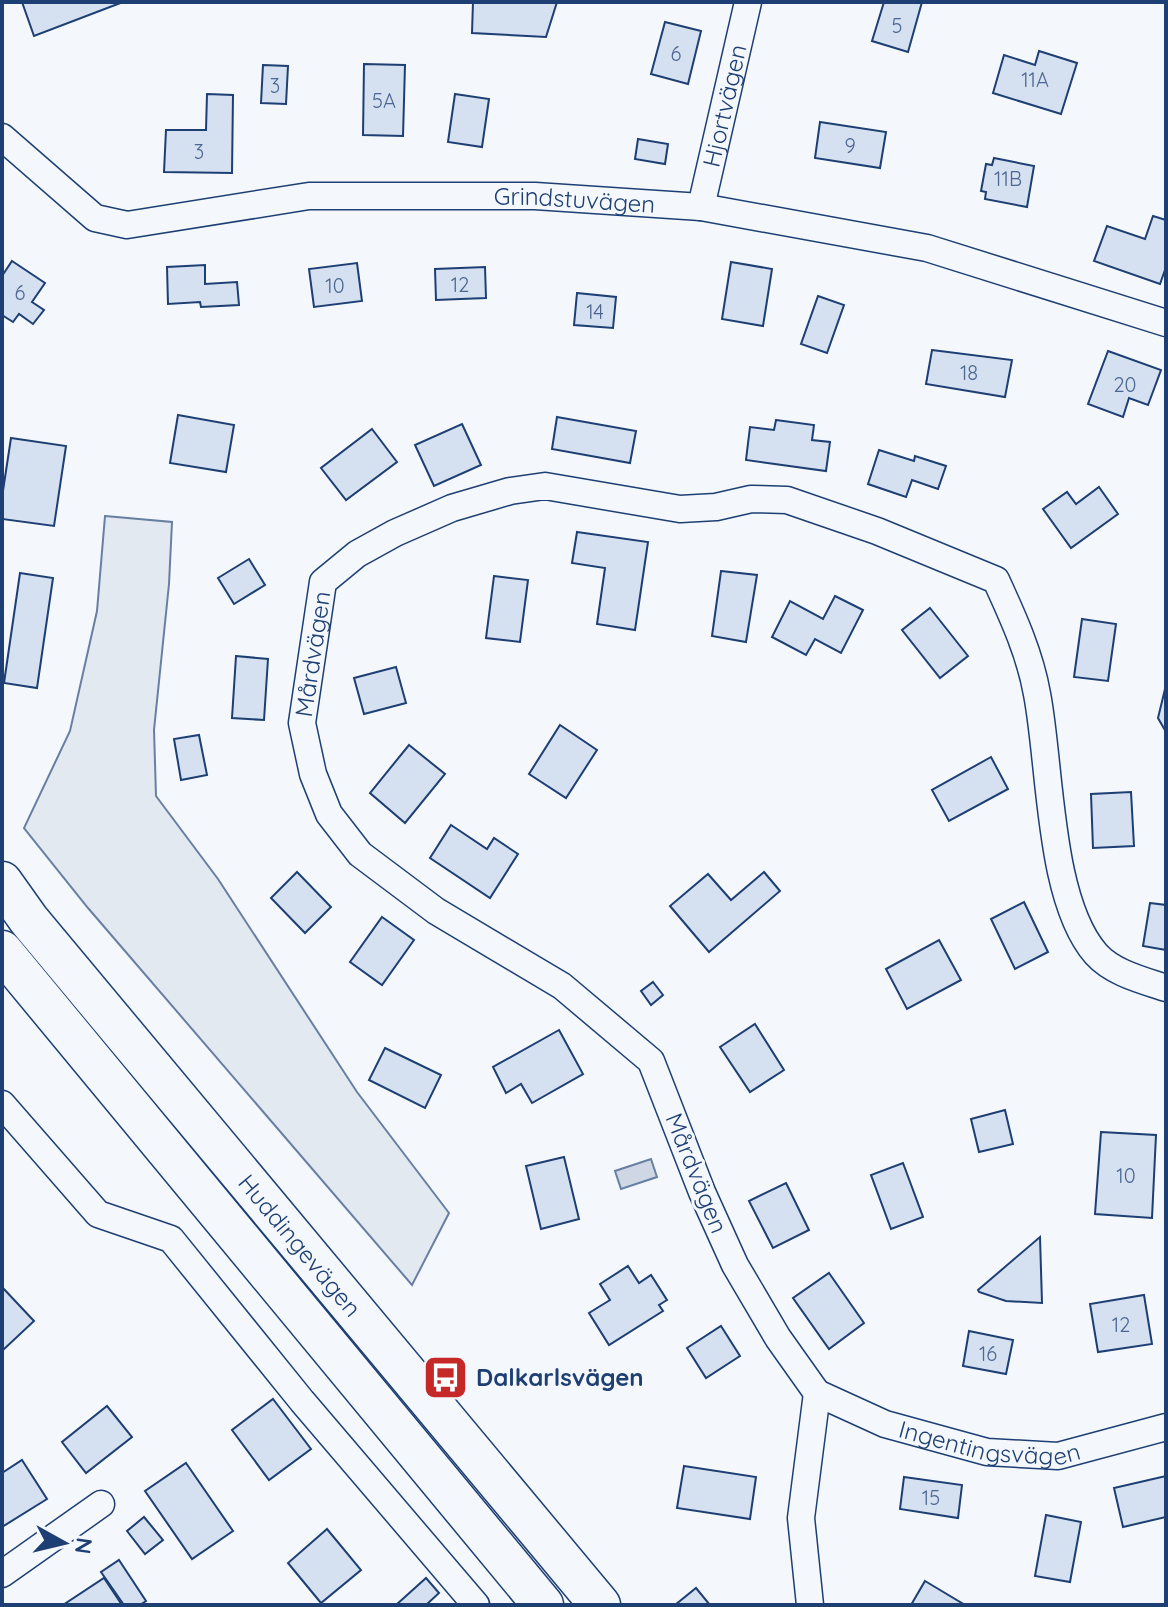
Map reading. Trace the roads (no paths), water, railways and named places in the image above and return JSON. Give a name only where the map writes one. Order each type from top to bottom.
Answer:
[{"type":"main road","name":"Huddingevägen","points":[[2,882],[29,920],[600,1605]]},
{"type":"main road","name":"Huddingevägen","points":[[2,951],[543,1605]]},
{"type":"street","name":"Hjortvägen","points":[[701,207],[748,2]]},
{"type":"street","name":"Grindstuvägen","points":[[2,137],[95,218],[127,225],[309,196],[535,196],[701,207],[927,248],[1166,323]]},
{"type":"street","name":"Mårdvägen","points":[[817,1393],[778,1338],[735,1265],[702,1192],[651,1061],[562,986],[436,911],[360,854],[329,814],[313,774],[302,723],[323,582],[357,554],[438,514],[510,491],[545,486],[680,509],[716,507],[751,499],[787,500],[877,531],[996,580],[1027,651],[1037,695],[1063,887],[1077,923],[1094,953],[1105,962],[1129,976],[1166,988]]},
{"type":"street","points":[[2,1104],[98,1214],[171,1239],[302,1401],[476,1605]]},
{"type":"street","name":"Ingentingsvägen","points":[[817,1393],[885,1424],[987,1452],[1058,1456],[1166,1427]]},
{"type":"street","points":[[810,1605],[801,1518],[817,1393]]},
{"type":"street","points":[[2,1574],[101,1504]]},
{"type":"place","name":"Dalkarlsvägen","points":[[445,1377]]}]
